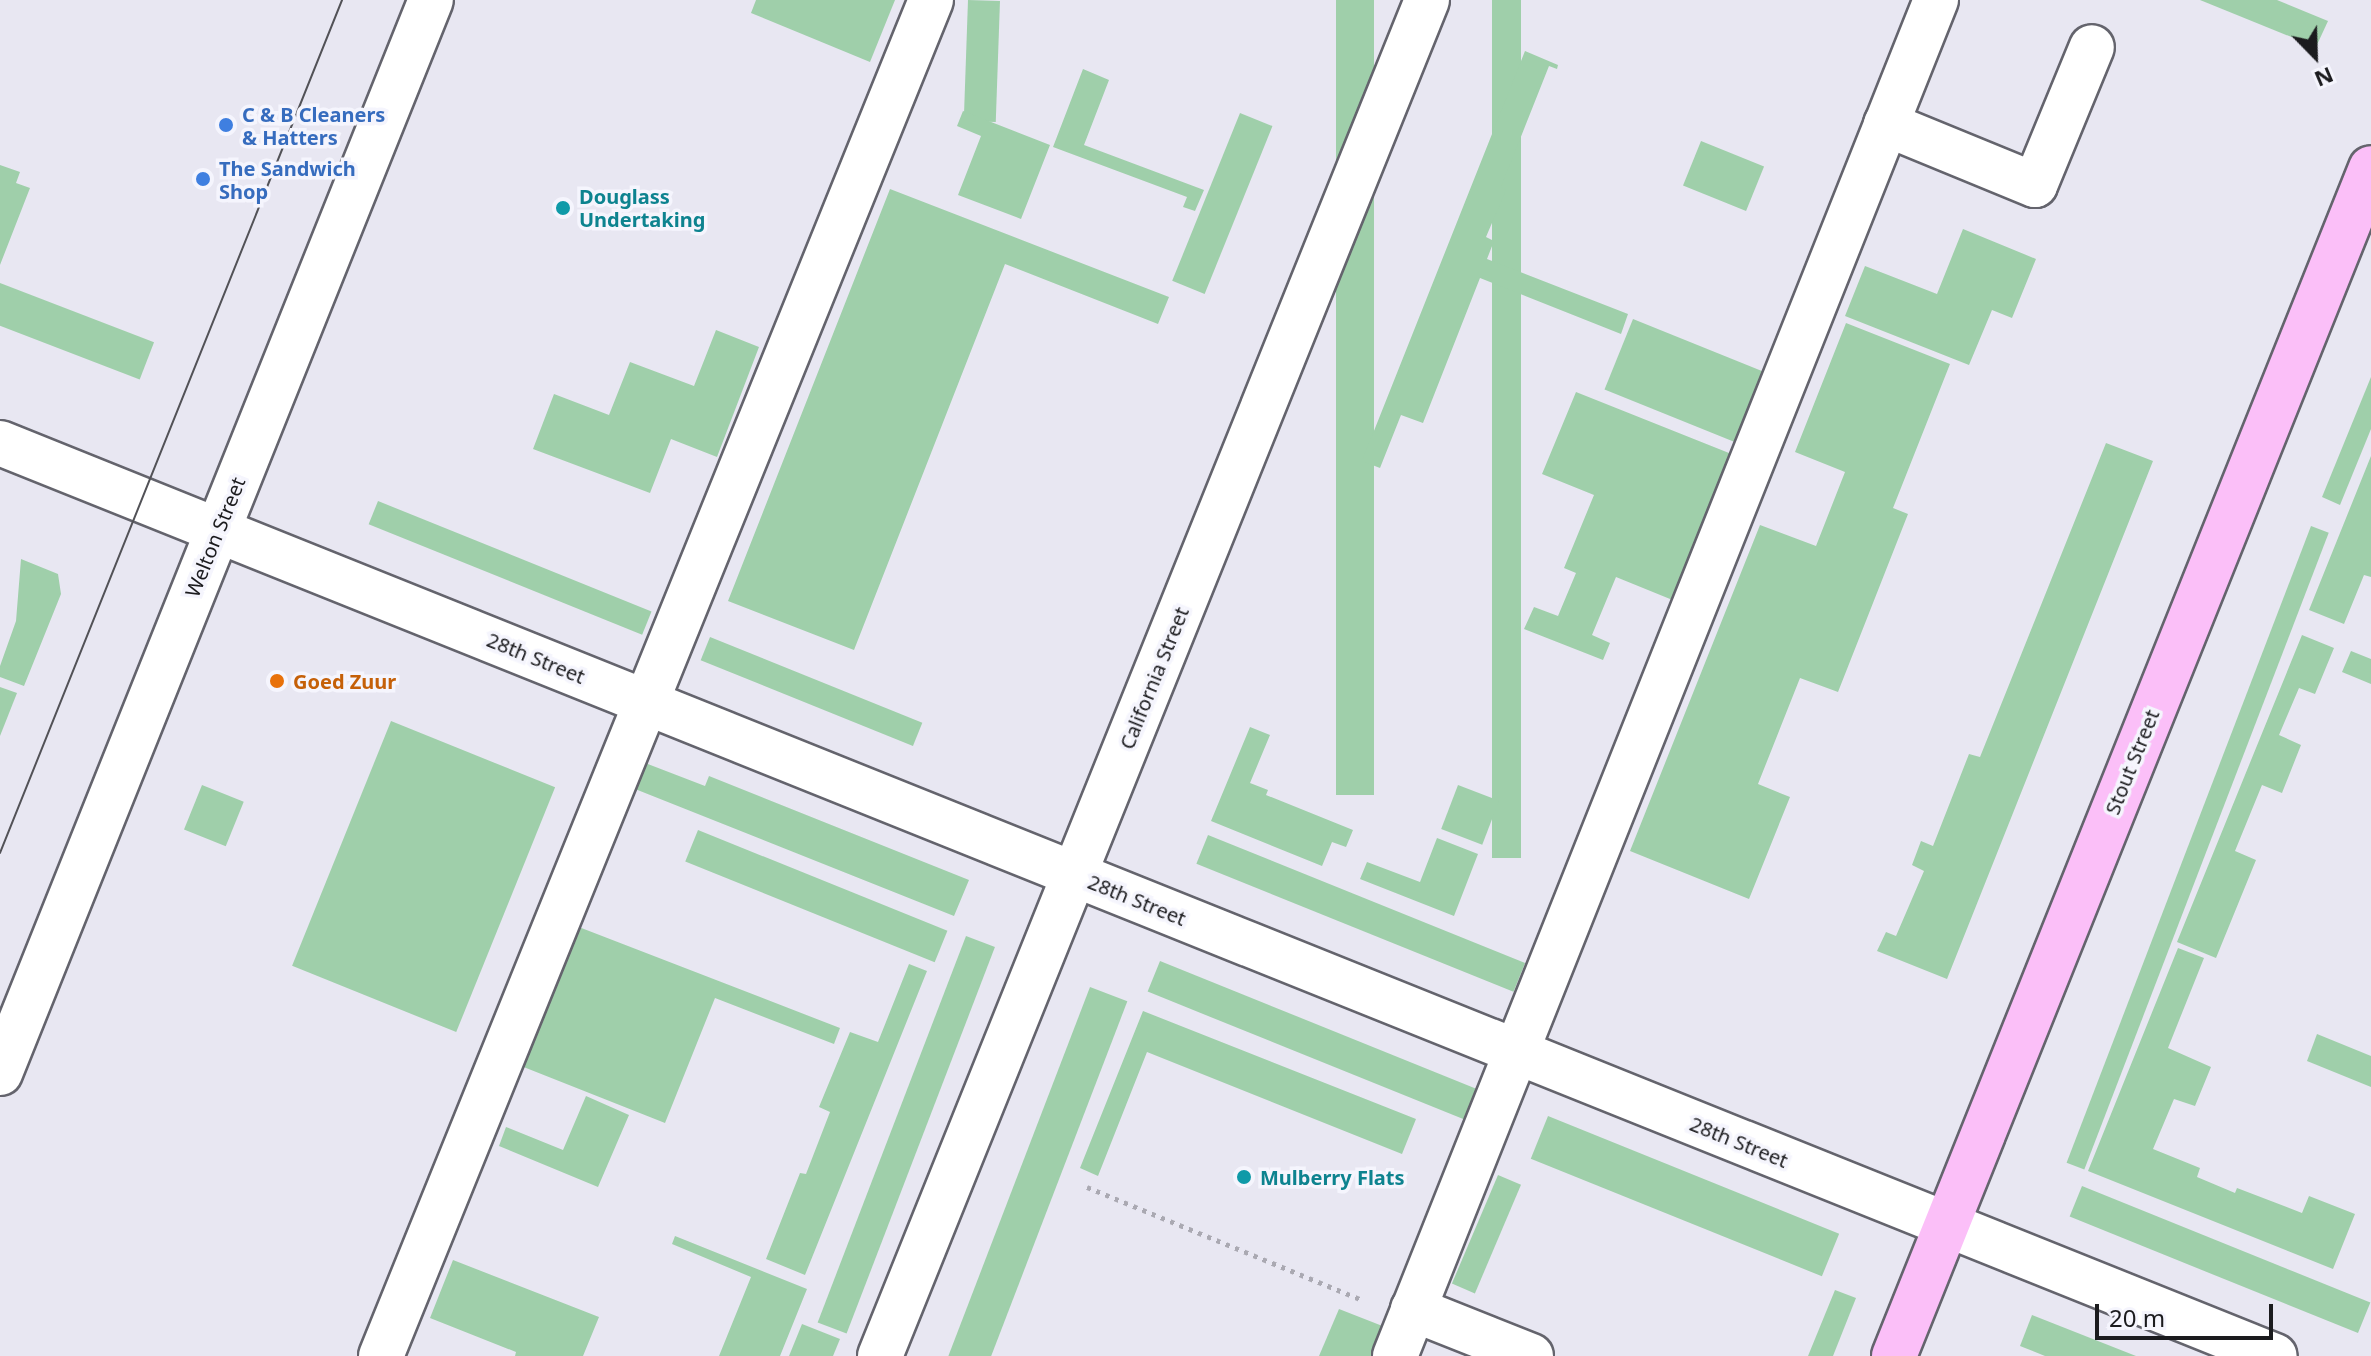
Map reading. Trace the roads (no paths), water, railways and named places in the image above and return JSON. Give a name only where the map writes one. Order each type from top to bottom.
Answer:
[{"type":"main road","name":"Stout Street","points":[[1894,1356],[2371,168]]},
{"type":"street","name":"Welton Street","points":[[0,1073],[431,0]]},
{"type":"street","points":[[381,1356],[931,0]]},
{"type":"street","name":"California Street","points":[[880,1356],[1427,0]]},
{"type":"street","points":[[1531,1356],[1406,1328],[1936,0]]},
{"type":"street","points":[[1886,124],[2035,185],[2092,47]]},
{"type":"street","name":"28th Street","points":[[0,443],[2275,1356]]},
{"type":"tram line","points":[[0,853],[342,0]]},
{"type":"place","name":"C & B Cleaners & Hatters","points":[[226,125]]},
{"type":"place","name":"The Sandwich Shop","points":[[203,179]]},
{"type":"place","name":"Douglass Undertaking","points":[[563,208]]},
{"type":"place","name":"Goed Zuur","points":[[277,681]]},
{"type":"place","name":"Mulberry Flats","points":[[1244,1177]]}]
